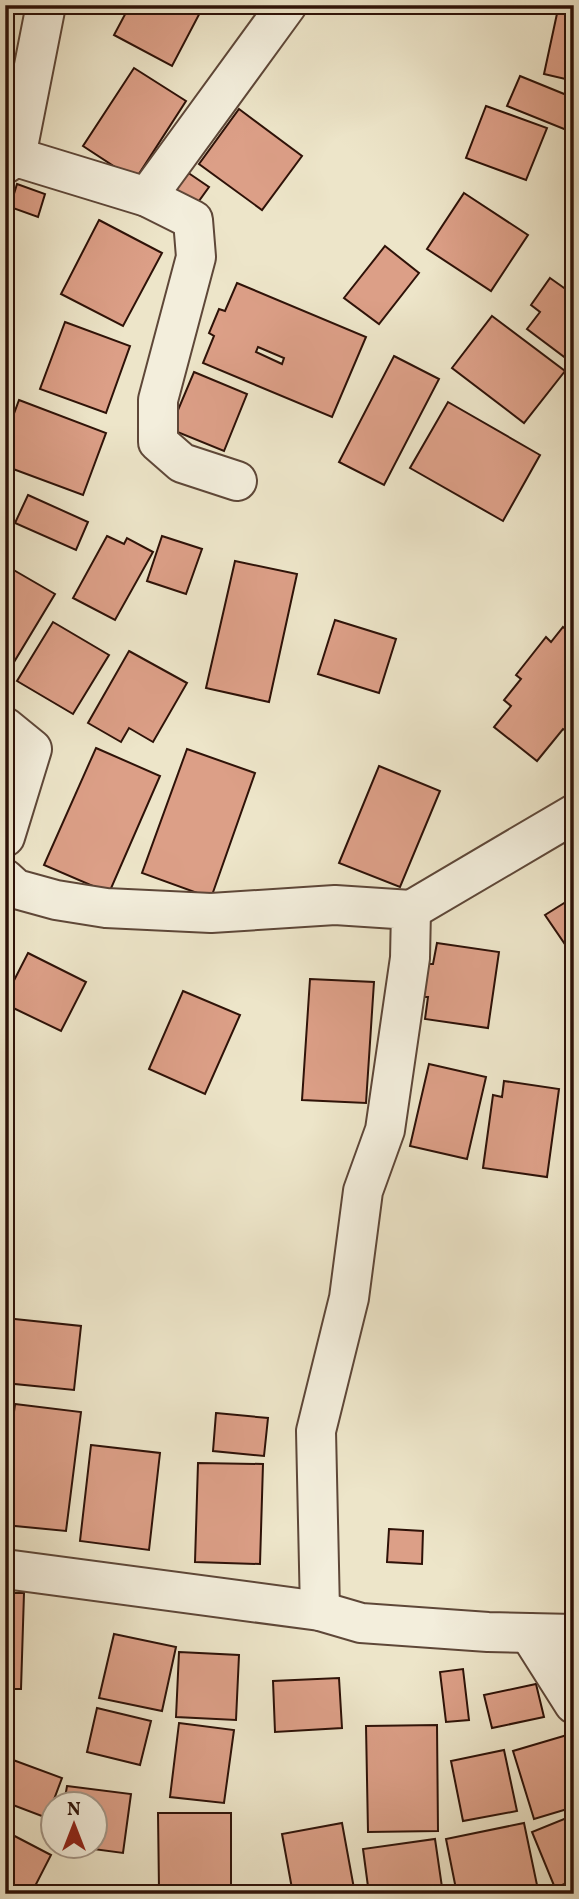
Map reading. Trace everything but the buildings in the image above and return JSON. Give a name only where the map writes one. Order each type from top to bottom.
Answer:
[{"type":"street","points":[[46,5],[11,161],[147,197],[193,220],[196,257],[158,400],[158,442],[182,463],[237,481]]},
{"type":"street","points":[[147,197],[287,5]]},
{"type":"street","points":[[5,727],[32,749],[5,837]]},
{"type":"street","points":[[5,878],[16,889],[56,900],[106,908],[211,913],[335,905],[411,909],[574,814]]},
{"type":"street","points":[[320,1611],[316,1430],[349,1298],[363,1191],[385,1130],[410,958],[411,909]]},
{"type":"street","points":[[5,1569],[320,1611],[361,1623],[488,1632],[574,1634]]},
{"type":"street","points":[[529,1633],[574,1704]]}]
